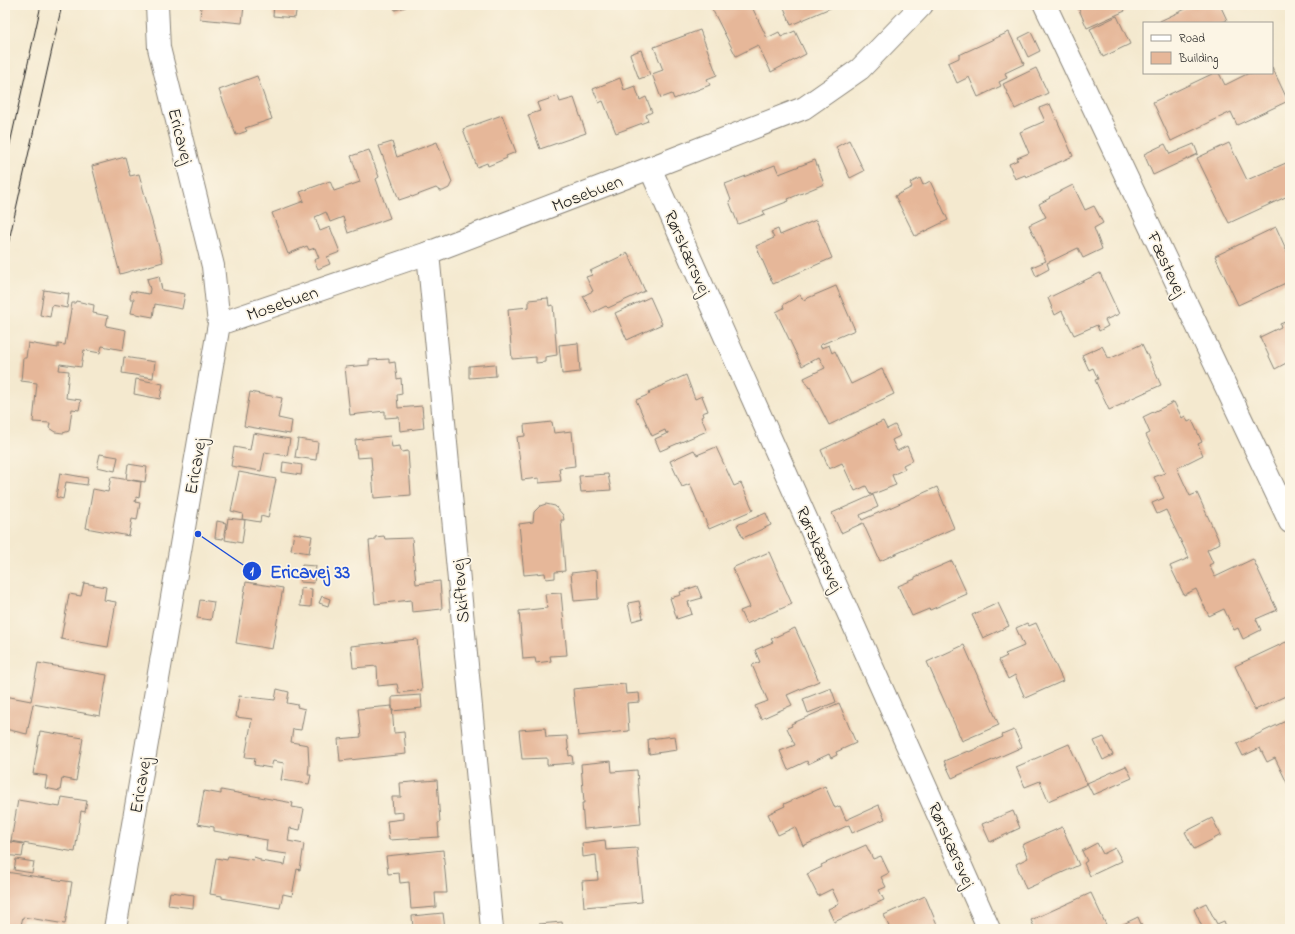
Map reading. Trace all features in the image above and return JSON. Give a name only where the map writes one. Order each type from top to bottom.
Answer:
[{"type":"street","name":"Ericavej","points":[[115,929],[219,324],[213,266],[159,48],[157,5]]},
{"type":"street","name":"Mosebuen","points":[[219,324],[428,253],[804,108],[860,69],[922,5]]},
{"type":"street","name":"Fæstevej","points":[[1045,5],[1290,522]]},
{"type":"street","name":"Rørskærsvej","points":[[650,168],[989,929]]},
{"type":"street","name":"Skiftevej","points":[[428,253],[492,929]]},
{"type":"building","points":[[201,5],[244,6],[242,23],[200,19]]},
{"type":"building","points":[[274,5],[297,5],[295,18],[273,16]]},
{"type":"building","points":[[394,5],[406,5],[406,7],[395,10]]},
{"type":"building","points":[[710,5],[751,5],[767,38],[779,32],[781,37],[795,31],[806,54],[771,72],[758,45],[736,56]]},
{"type":"building","points":[[783,5],[837,5],[791,25]]},
{"type":"building","points":[[1077,5],[1122,5],[1125,11],[1087,28]]},
{"type":"building","points":[[1194,5],[1220,5],[1227,20],[1223,22],[1160,21]]},
{"type":"building","points":[[1117,16],[1130,44],[1103,57],[1090,29]]},
{"type":"building","points":[[700,30],[717,75],[707,79],[710,85],[674,99],[672,94],[661,98],[652,74],[663,70],[654,47]]},
{"type":"building","points":[[1009,32],[1024,64],[1005,73],[1007,78],[999,82],[1001,86],[978,97],[969,77],[957,83],[948,63],[959,58],[959,55]]},
{"type":"building","points":[[1031,32],[1040,51],[1028,57],[1019,38]]},
{"type":"building","points":[[641,50],[650,75],[639,79],[630,54]]},
{"type":"building","points":[[1036,68],[1048,93],[1015,109],[1003,84]]},
{"type":"building","points":[[1273,69],[1288,101],[1237,125],[1231,112],[1171,141],[1153,102],[1212,74],[1220,74],[1225,85],[1247,74],[1273,74]]},
{"type":"building","points":[[257,76],[272,119],[245,128],[247,131],[236,135],[219,90]]},
{"type":"building","points":[[620,78],[624,90],[635,86],[640,100],[646,97],[652,112],[646,115],[648,121],[616,133],[603,101],[599,103],[593,89]]},
{"type":"building","points":[[558,96],[560,102],[574,98],[586,133],[540,149],[528,115],[540,111],[537,103]]},
{"type":"building","points":[[1050,104],[1073,156],[1026,177],[1025,175],[1015,179],[1009,164],[1018,160],[1017,158],[1029,153],[1020,132],[1045,121],[1039,108]]},
{"type":"building","points":[[502,115],[516,152],[506,156],[507,158],[488,166],[487,163],[477,167],[463,129]]},
{"type":"building","points":[[849,140],[864,171],[850,178],[836,147]]},
{"type":"building","points":[[392,142],[397,157],[437,142],[452,182],[449,188],[440,191],[436,188],[399,200],[379,146]]},
{"type":"building","points":[[1229,143],[1247,180],[1286,163],[1290,172],[1290,195],[1229,223],[1197,158]]},
{"type":"building","points":[[1165,144],[1170,154],[1194,144],[1198,154],[1153,175],[1144,154]]},
{"type":"building","points":[[369,150],[379,177],[376,179],[390,218],[348,233],[343,217],[330,222],[326,212],[315,217],[320,231],[330,227],[340,252],[327,257],[330,264],[318,269],[314,260],[319,258],[315,248],[309,250],[307,246],[288,254],[272,213],[304,201],[300,192],[330,181],[334,191],[360,182],[351,156]]},
{"type":"building","points":[[125,157],[130,176],[139,174],[163,262],[120,274],[92,166]]},
{"type":"building","points":[[815,160],[824,184],[788,199],[789,201],[763,211],[765,214],[738,224],[729,201],[731,200],[725,184],[775,165],[779,174]]},
{"type":"building","points":[[920,178],[923,185],[930,181],[948,220],[915,236],[895,196],[912,187],[910,183]]},
{"type":"building","points":[[1073,185],[1085,210],[1094,206],[1103,223],[1094,228],[1102,249],[1083,258],[1078,248],[1047,263],[1049,269],[1036,276],[1032,267],[1046,261],[1029,225],[1046,217],[1039,204],[1050,198],[1049,197]]},
{"type":"building","points":[[816,220],[832,258],[773,284],[756,246],[774,238],[771,232],[778,229],[780,235]]},
{"type":"building","points":[[1276,227],[1290,258],[1290,281],[1238,305],[1215,256]]},
{"type":"building","points":[[628,253],[645,291],[608,308],[606,306],[592,313],[583,296],[593,291],[586,277],[592,275],[590,271]]},
{"type":"building","points":[[1100,273],[1119,314],[1105,320],[1108,326],[1099,331],[1097,325],[1074,335],[1062,311],[1055,315],[1048,298]]},
{"type":"building","points":[[159,276],[162,290],[185,294],[182,309],[155,304],[153,317],[131,313],[134,299],[130,299],[131,291],[149,294],[150,289],[147,279]]},
{"type":"building","points":[[836,286],[855,330],[820,345],[821,348],[829,345],[832,353],[835,351],[851,384],[882,369],[894,394],[829,425],[804,378],[825,368],[819,357],[802,366],[776,312],[784,308],[783,305],[800,295],[803,300]]},
{"type":"building","points":[[44,290],[69,294],[67,308],[52,305],[50,317],[40,315]]},
{"type":"building","points":[[650,297],[662,324],[627,340],[615,313]]},
{"type":"building","points":[[548,298],[549,306],[553,305],[557,355],[545,357],[545,362],[536,363],[536,357],[512,359],[508,309],[529,307],[529,300]]},
{"type":"building","points":[[76,301],[94,305],[93,313],[108,316],[106,326],[126,330],[123,350],[102,346],[100,353],[84,350],[81,367],[60,364],[59,370],[69,371],[66,398],[81,400],[79,410],[72,409],[69,431],[63,433],[55,432],[49,428],[50,423],[33,422],[37,383],[21,381],[23,358],[26,358],[28,343],[58,348],[58,344],[65,345],[72,303],[75,303]]},
{"type":"building","points":[[1290,320],[1290,361],[1275,369],[1260,337],[1281,327],[1280,324]]},
{"type":"building","points":[[578,343],[580,372],[562,374],[559,345]]},
{"type":"building","points":[[1142,344],[1161,385],[1109,410],[1095,380],[1098,379],[1093,368],[1089,370],[1082,355],[1102,346],[1109,359]]},
{"type":"building","points":[[124,357],[155,362],[153,378],[122,373]]},
{"type":"building","points":[[389,359],[389,363],[395,362],[397,379],[401,378],[402,394],[397,395],[398,408],[422,406],[424,428],[400,431],[399,417],[385,418],[385,411],[350,415],[345,367],[369,365],[369,360]]},
{"type":"building","points":[[495,364],[496,376],[469,378],[469,366]]},
{"type":"building","points":[[686,375],[695,399],[702,396],[708,411],[702,413],[703,416],[701,417],[707,431],[660,451],[655,439],[668,432],[666,433],[665,430],[652,436],[636,400],[650,394],[648,392]]},
{"type":"building","points":[[136,379],[163,384],[160,399],[134,394]]},
{"type":"building","points":[[250,392],[282,398],[278,418],[292,421],[290,434],[244,426]]},
{"type":"building","points":[[1174,402],[1182,418],[1185,416],[1188,422],[1192,420],[1202,442],[1198,444],[1203,455],[1177,468],[1190,496],[1197,493],[1220,543],[1207,550],[1213,563],[1209,565],[1215,577],[1253,559],[1277,610],[1256,619],[1261,630],[1243,639],[1238,628],[1234,630],[1224,609],[1209,616],[1196,589],[1184,595],[1170,566],[1189,558],[1166,510],[1157,514],[1152,503],[1164,498],[1154,477],[1165,473],[1146,435],[1150,433],[1143,417]]},
{"type":"building","points":[[883,421],[887,429],[895,425],[900,436],[892,440],[897,451],[907,446],[913,460],[903,465],[905,469],[892,475],[896,485],[871,495],[866,486],[855,491],[842,463],[829,469],[821,450]]},
{"type":"building","points":[[552,422],[554,433],[572,431],[575,466],[559,468],[561,481],[539,483],[539,478],[522,480],[517,437],[525,436],[524,425]]},
{"type":"building","points":[[253,433],[290,439],[287,456],[265,452],[261,471],[231,466],[234,447],[250,450]]},
{"type":"building","points":[[390,436],[392,447],[400,446],[401,452],[408,451],[411,495],[374,498],[371,457],[357,458],[355,440]]},
{"type":"building","points":[[298,439],[318,442],[316,460],[295,457]]},
{"type":"building","points":[[716,447],[734,486],[741,483],[753,510],[709,529],[690,484],[682,487],[670,461],[694,450],[697,455]]},
{"type":"building","points":[[100,454],[118,457],[115,471],[97,467]]},
{"type":"building","points":[[283,462],[302,465],[301,475],[282,472]]},
{"type":"building","points":[[128,464],[147,467],[145,482],[126,479]]},
{"type":"building","points":[[239,472],[276,479],[268,518],[261,516],[260,522],[242,519],[243,514],[231,511]]},
{"type":"building","points":[[60,473],[88,478],[87,485],[66,482],[63,499],[56,497]]},
{"type":"building","points":[[608,474],[611,490],[581,492],[579,476]]},
{"type":"building","points":[[111,477],[141,482],[139,498],[136,497],[135,502],[140,503],[137,520],[132,519],[129,536],[86,528],[93,489],[108,492]]},
{"type":"building","points":[[937,487],[954,528],[880,561],[863,523],[841,533],[832,513],[873,495],[878,507],[860,515],[862,520]]},
{"type":"building","points":[[546,504],[555,506],[563,515],[564,520],[561,520],[565,571],[555,572],[555,578],[546,579],[545,573],[524,575],[519,524],[533,522],[534,512],[540,506]]},
{"type":"building","points":[[766,513],[771,525],[743,538],[737,525]]},
{"type":"building","points":[[228,518],[245,520],[242,543],[225,540]]},
{"type":"building","points":[[217,521],[226,523],[223,539],[215,538]]},
{"type":"building","points":[[294,533],[312,536],[309,553],[291,550]]},
{"type":"building","points":[[384,536],[385,539],[412,538],[416,584],[440,581],[442,609],[412,612],[411,600],[375,604],[369,541],[375,540],[375,537]]},
{"type":"building","points":[[769,552],[792,604],[746,624],[740,611],[750,607],[732,568]]},
{"type":"building","points":[[952,561],[967,594],[912,616],[898,586]]},
{"type":"building","points":[[302,565],[316,566],[314,583],[300,582]]},
{"type":"building","points":[[597,570],[598,599],[574,601],[571,573]]},
{"type":"building","points":[[246,582],[283,588],[272,649],[236,643]]},
{"type":"building","points":[[84,583],[106,587],[104,600],[116,602],[108,647],[61,639],[69,594],[81,596]]},
{"type":"building","points":[[697,586],[702,598],[688,602],[692,614],[677,619],[670,598],[681,595],[680,592]]},
{"type":"building","points":[[301,588],[312,589],[311,607],[300,606]]},
{"type":"building","points":[[561,593],[567,655],[550,656],[551,661],[536,663],[535,658],[523,659],[519,611],[547,608],[545,594]]},
{"type":"building","points":[[322,596],[330,599],[328,606],[319,603]]},
{"type":"building","points":[[200,600],[214,602],[211,620],[197,618]]},
{"type":"building","points":[[639,601],[643,618],[632,621],[628,603]]},
{"type":"building","points":[[998,603],[1009,626],[983,638],[972,615]]},
{"type":"building","points":[[1027,623],[1029,626],[1036,623],[1063,681],[1025,698],[1015,675],[1008,679],[999,660],[1007,656],[1005,654],[1024,646],[1016,628]]},
{"type":"building","points":[[795,628],[819,681],[787,695],[792,705],[761,719],[755,706],[768,701],[752,665],[760,662],[755,650],[773,642],[771,639]]},
{"type":"building","points":[[417,639],[422,690],[399,693],[397,684],[378,686],[377,666],[353,668],[351,646]]},
{"type":"building","points":[[1286,642],[1290,649],[1290,694],[1255,710],[1235,666]]},
{"type":"building","points":[[964,645],[999,725],[962,741],[927,662]]},
{"type":"building","points":[[38,663],[107,675],[100,716],[33,704],[27,734],[5,729],[5,696],[31,701]]},
{"type":"building","points":[[625,684],[626,694],[639,693],[640,702],[627,703],[629,731],[578,736],[573,689]]},
{"type":"building","points":[[831,688],[836,702],[808,713],[803,699]]},
{"type":"building","points":[[277,689],[289,692],[287,703],[298,705],[297,707],[305,709],[301,730],[293,729],[291,742],[308,745],[308,775],[311,775],[309,784],[281,780],[284,763],[273,761],[271,768],[254,765],[255,758],[245,757],[252,719],[236,717],[239,696],[275,700]]},
{"type":"building","points":[[421,695],[422,708],[392,711],[392,697]]},
{"type":"building","points":[[839,703],[856,743],[836,752],[837,755],[831,758],[829,754],[808,764],[807,761],[788,770],[780,751],[795,745],[787,728],[792,726],[791,724]]},
{"type":"building","points":[[392,706],[394,733],[404,732],[406,754],[340,761],[338,739],[361,737],[358,709]]},
{"type":"building","points":[[1290,719],[1289,787],[1275,758],[1267,762],[1260,748],[1243,756],[1237,744]]},
{"type":"building","points":[[545,728],[546,737],[567,736],[569,756],[572,755],[573,763],[547,765],[547,758],[522,759],[519,730]]},
{"type":"building","points":[[1014,730],[1022,747],[952,778],[944,761],[1003,737],[1002,735]]},
{"type":"building","points":[[40,731],[83,738],[76,781],[62,778],[60,791],[45,788],[47,776],[33,774]]},
{"type":"building","points":[[675,736],[677,750],[649,754],[648,739]]},
{"type":"building","points":[[1104,737],[1113,755],[1103,760],[1094,741]]},
{"type":"building","points":[[1069,744],[1087,784],[1048,801],[1040,781],[1025,787],[1016,767]]},
{"type":"building","points":[[611,761],[612,772],[637,770],[641,824],[584,829],[581,764]]},
{"type":"building","points":[[1126,766],[1132,778],[1093,795],[1087,783]]},
{"type":"building","points":[[437,780],[440,822],[438,823],[439,837],[389,840],[387,821],[403,819],[403,812],[393,813],[392,797],[401,797],[400,783]]},
{"type":"building","points":[[825,786],[835,808],[840,806],[846,820],[879,805],[885,819],[852,833],[849,825],[803,846],[795,827],[778,835],[768,814],[785,806],[784,804]]},
{"type":"building","points":[[221,790],[293,803],[292,807],[304,809],[300,830],[290,828],[288,841],[304,844],[300,870],[297,869],[292,896],[283,894],[280,908],[222,898],[222,896],[210,894],[216,858],[227,860],[228,856],[253,860],[254,857],[260,859],[260,861],[285,865],[287,854],[266,851],[267,840],[214,831],[214,827],[198,824],[204,791],[221,794]]},
{"type":"building","points":[[62,797],[87,801],[85,812],[81,811],[75,852],[11,841],[18,800],[60,807]]},
{"type":"building","points":[[1013,811],[1020,828],[990,842],[982,824]]},
{"type":"building","points":[[1212,818],[1221,835],[1194,849],[1185,832]]},
{"type":"building","points":[[1062,827],[1079,865],[1026,889],[1016,864],[1028,858],[1022,845]]},
{"type":"building","points":[[605,840],[606,850],[637,848],[642,902],[584,907],[582,881],[598,880],[596,855],[583,857],[582,843]]},
{"type":"building","points":[[5,841],[24,844],[22,857],[5,855]]},
{"type":"building","points":[[1097,843],[1103,854],[1115,848],[1122,861],[1090,876],[1084,863],[1087,861],[1082,851]]},
{"type":"building","points":[[866,845],[873,859],[881,856],[889,873],[881,877],[886,887],[879,890],[884,900],[834,922],[828,909],[839,904],[832,889],[818,896],[807,874],[822,867],[821,865]]},
{"type":"building","points":[[443,850],[447,893],[435,893],[436,907],[411,909],[409,882],[400,883],[399,873],[388,874],[386,856]]},
{"type":"building","points":[[16,859],[34,862],[32,873],[14,870]]},
{"type":"building","points":[[6,872],[72,882],[65,924],[23,917],[20,929],[5,927]]},
{"type":"building","points":[[170,892],[194,895],[193,908],[168,905]]},
{"type":"building","points":[[1091,893],[1108,929],[1035,929],[1031,920]]},
{"type":"building","points":[[925,896],[939,929],[890,929],[884,915]]},
{"type":"building","points":[[1206,903],[1217,924],[1224,921],[1227,929],[1203,929],[1194,909]]},
{"type":"building","points":[[443,913],[445,929],[413,929],[412,916]]},
{"type":"building","points":[[1138,917],[1143,929],[1113,929]]},
{"type":"building","points":[[562,922],[563,929],[539,929],[539,924]]},
{"type":"tram line","points":[[5,166],[41,5]]},
{"type":"tram line","points":[[5,258],[62,5]]},
{"type":"place","name":"Ericavej 33","points":[[198,534]]}]
